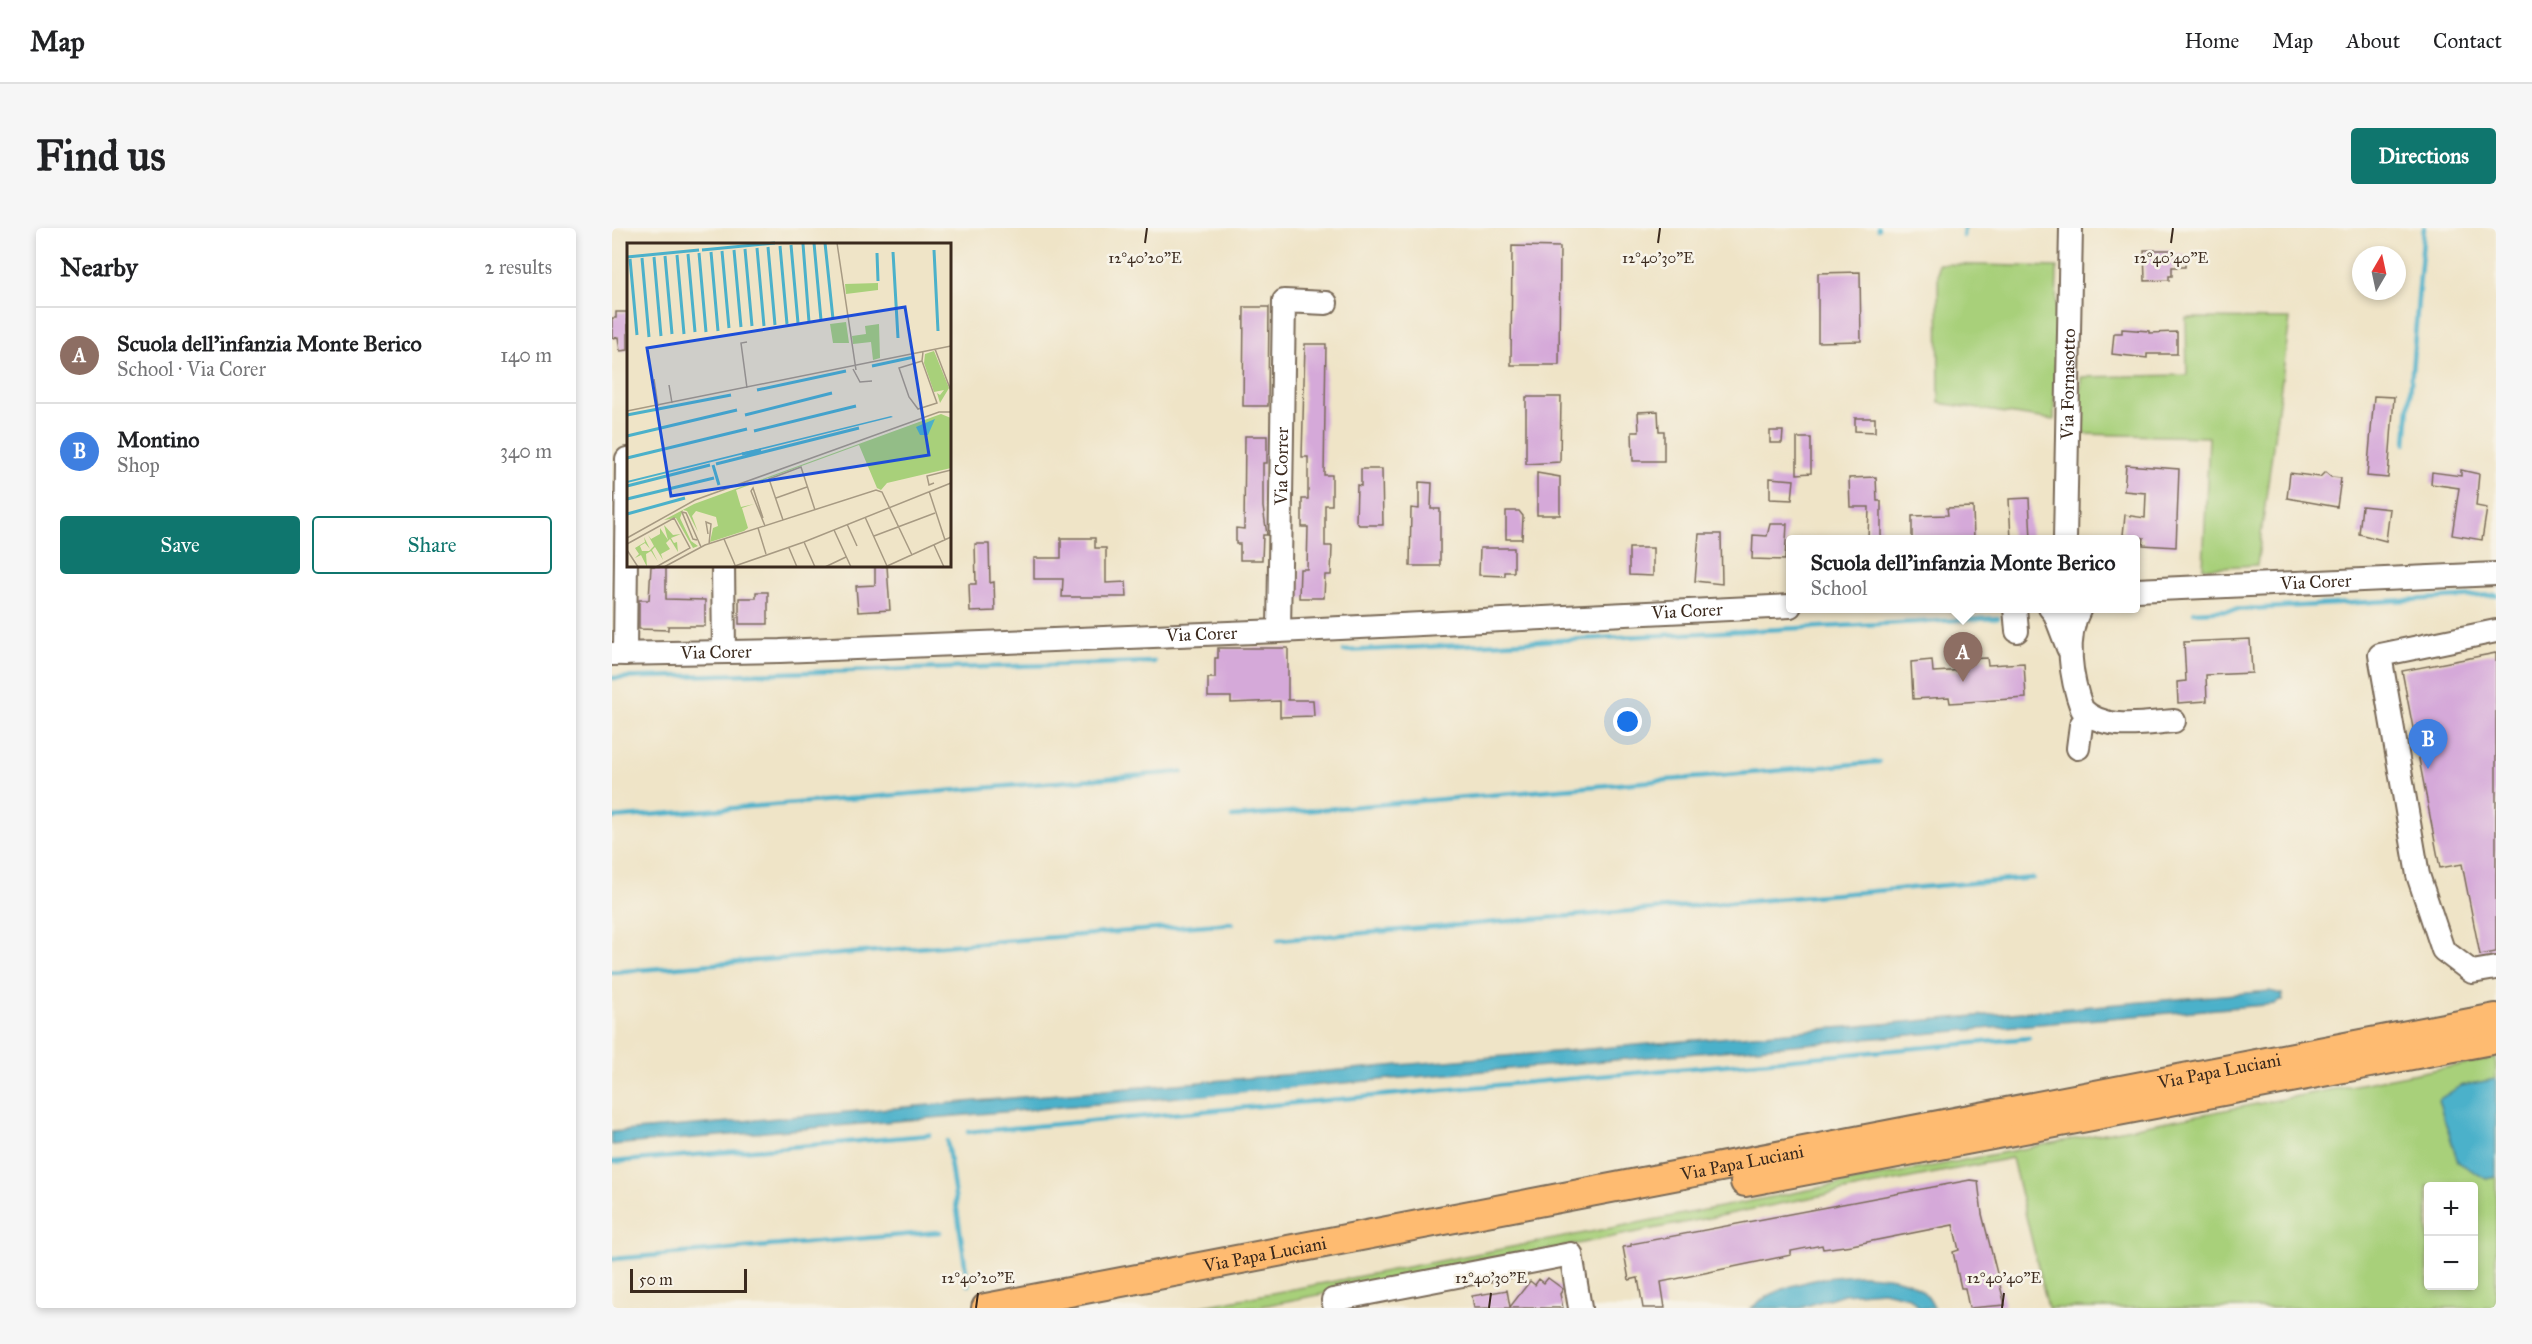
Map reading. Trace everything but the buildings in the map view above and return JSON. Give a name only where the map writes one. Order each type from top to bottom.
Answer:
[{"type":"main road","name":"Via Papa Luciani","points":[[986,1308],[2496,1018]]},
{"type":"main road","name":"Via Papa Luciani","points":[[1089,1308],[2496,1039]]},
{"type":"street","name":"Via Fornasotto","points":[[2065,535],[2071,228]]},
{"type":"street","name":"Via Correr","points":[[1278,631],[1284,301],[1326,303]]},
{"type":"street","points":[[619,654],[627,459]]},
{"type":"street","points":[[723,567],[724,652]]},
{"type":"street","name":"Via Corer","points":[[2140,590],[2496,574]]},
{"type":"street","name":"Via Corer","points":[[619,654],[1278,631],[1786,606]]},
{"type":"street","points":[[2015,613],[2017,631]]},
{"type":"street","points":[[2064,613],[2078,699],[2088,715],[2117,724],[2161,715]]},
{"type":"street","points":[[2496,632],[2380,655],[2418,875],[2443,951],[2472,972],[2496,968]]},
{"type":"street","points":[[2078,748],[2081,725],[2088,715]]},
{"type":"street","points":[[1335,1308],[1334,1300],[1571,1254],[1580,1308]]},
{"type":"green space","points":[[1938,264],[2057,267],[2054,420],[1939,403]]},
{"type":"green space","points":[[2186,318],[2290,319],[2257,565],[2203,568],[2209,437],[2080,434],[2081,377],[2187,375]]},
{"type":"green space","points":[[2496,1058],[2496,1079],[2460,1086],[2486,1179],[2496,1177],[2496,1308],[2048,1308],[2012,1158],[1252,1308],[1194,1308]]},
{"type":"water","points":[[2270,991],[2282,994],[2283,1000],[2276,1004],[612,1145],[612,1132]]},
{"type":"water","points":[[2496,1079],[2496,1177],[2486,1179],[2458,1162],[2438,1100],[2460,1086]]},
{"type":"water","points":[[1863,1275],[1885,1276],[1914,1285],[1929,1298],[1934,1308],[1920,1308],[1909,1297],[1883,1291],[1844,1294],[1800,1308],[1751,1308],[1776,1292],[1804,1282]]},
{"type":"waterway","points":[[1963,236],[1964,228]]},
{"type":"waterway","points":[[2406,443],[2424,228]]},
{"type":"waterway","points":[[2194,612],[2496,595]]},
{"type":"waterway","points":[[1344,651],[1998,618]]},
{"type":"waterway","points":[[612,678],[1154,662]]},
{"type":"waterway","points":[[1232,817],[1879,762]]},
{"type":"waterway","points":[[612,818],[1182,772]]},
{"type":"waterway","points":[[1278,940],[2033,878]]},
{"type":"waterway","points":[[612,972],[1232,923]]},
{"type":"waterway","points":[[968,1132],[2029,1038]]},
{"type":"waterway","points":[[1180,1095],[1309,1084]]},
{"type":"waterway","points":[[612,1162],[929,1135]]},
{"type":"waterway","points":[[947,1141],[968,1285]]},
{"type":"waterway","points":[[612,1259],[940,1232]]},
{"type":"place","name":"Scuola dell'infanzia Monte Berico","points":[[1963,682]]},
{"type":"place","name":"Montino","points":[[2428,769]]}]
